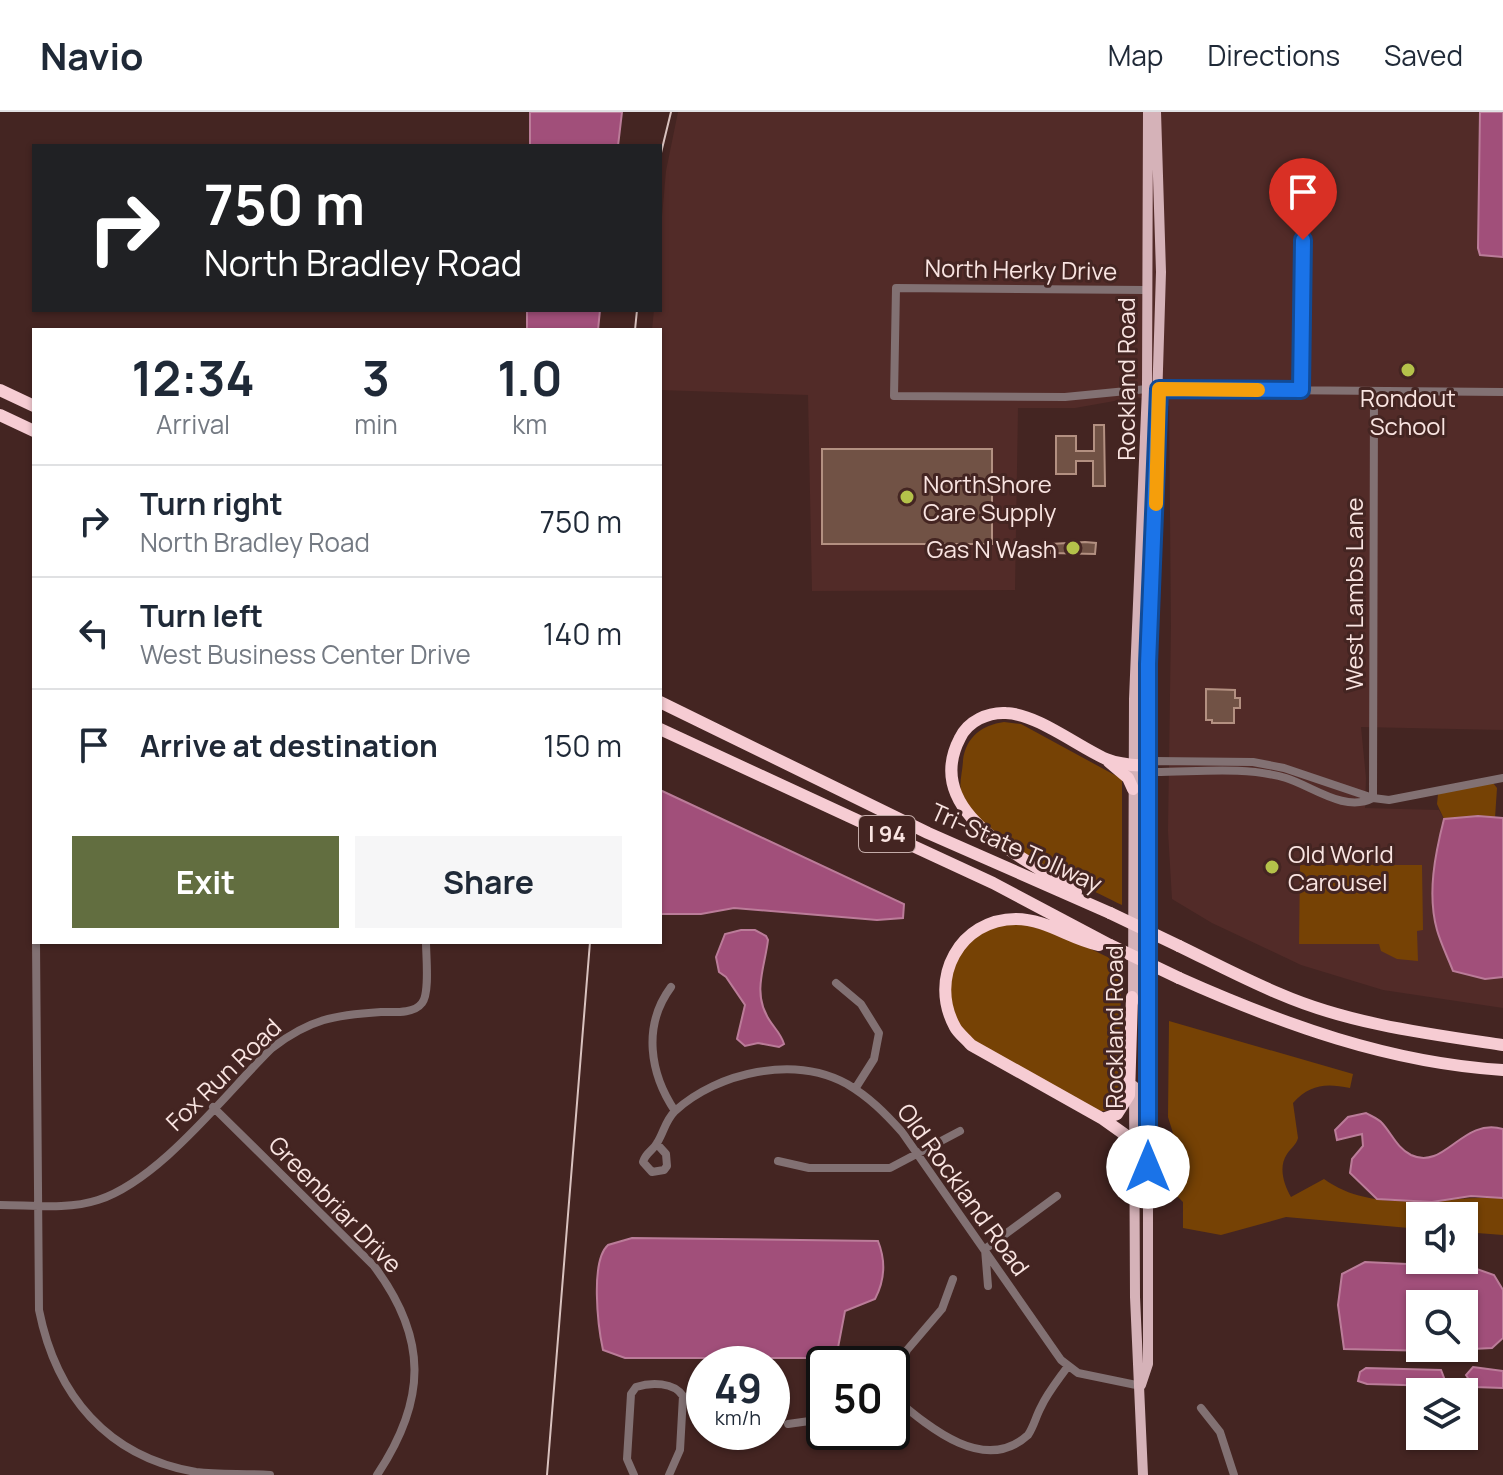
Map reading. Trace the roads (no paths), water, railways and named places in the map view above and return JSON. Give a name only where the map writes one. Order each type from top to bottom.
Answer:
[{"type":"highway","points":[[0,390],[32,405]]},
{"type":"highway","points":[[0,415],[32,430]]},
{"type":"highway","name":"Tri-State Tollway","points":[[662,703],[928,833],[1104,910],[1282,995],[1377,1023],[1503,1045]]},
{"type":"highway","points":[[1104,910],[975,824],[962,809],[953,788],[952,767],[962,734],[981,718],[1001,712],[1027,718],[1107,760],[1128,778],[1133,789]]},
{"type":"highway","name":"Tri-State Tollway","points":[[662,730],[993,883],[1110,945],[1236,1004],[1334,1039],[1453,1066],[1503,1070]]},
{"type":"highway","points":[[1107,760],[1148,766]]},
{"type":"highway","points":[[1110,945],[1095,944],[1034,921],[1010,919],[991,922],[953,951],[945,988],[955,1028],[971,1045],[1103,1119],[1148,1151]]},
{"type":"highway","points":[[1103,1119],[1117,1114],[1129,1095],[1132,997]]},
{"type":"main road","name":"Rockland Road","points":[[1141,1386],[1136,1364],[1133,765],[1147,389],[1148,112]]},
{"type":"main road","name":"Rockland Road","points":[[1141,1386],[1148,1364],[1148,664],[1161,272],[1156,112]]},
{"type":"main road","points":[[1141,1386],[1143,1475]]},
{"type":"street","points":[[1301,390],[1303,240]]},
{"type":"street","name":"North Herky Drive","points":[[1146,290],[896,288],[894,396],[1065,397],[1147,389]]},
{"type":"street","points":[[1147,389],[1503,392]]},
{"type":"street","name":"West Lambs Lane","points":[[1373,798],[1374,391]]},
{"type":"street","points":[[1256,768],[1155,772],[1148,766],[1155,761],[1211,762],[1256,768],[1296,777],[1332,798],[1363,804],[1373,798],[1389,800],[1503,778]]},
{"type":"street","points":[[1210,772],[1211,762]]},
{"type":"street","points":[[36,944],[39,1310],[54,1363],[81,1408],[118,1441],[166,1465],[207,1473],[270,1475]]},
{"type":"street","name":"Fox Run Road","points":[[0,1205],[88,1202],[116,1192],[162,1160],[272,1048],[310,1023],[332,1016],[407,1011],[419,1006],[426,995],[426,944]]},
{"type":"street","points":[[836,983],[861,1004],[879,1033],[879,1046],[874,1059],[855,1089]]},
{"type":"street","points":[[657,1144],[661,1130],[675,1111],[657,1080],[653,1053],[659,1007],[671,987]]},
{"type":"street","name":"Old Rockland Road","points":[[675,1111],[723,1082],[754,1073],[809,1072],[830,1077],[855,1089],[882,1109],[917,1152],[1040,1333],[1068,1366],[1092,1377],[1141,1386]]},
{"type":"street","name":"Greenbriar Drive","points":[[213,1107],[374,1266],[406,1317],[415,1360],[413,1401],[402,1432],[377,1475]]},
{"type":"street","points":[[778,1161],[809,1168],[890,1168],[960,1131]]},
{"type":"street","points":[[988,1286],[985,1249],[1057,1196]]},
{"type":"street","points":[[910,1346],[942,1309],[953,1279]]},
{"type":"street","points":[[910,1411],[959,1451],[978,1459],[999,1458],[1016,1448],[1031,1431],[1046,1397],[1068,1366]]},
{"type":"street","points":[[634,1475],[627,1449],[631,1394],[636,1387],[652,1384],[671,1386],[683,1396],[680,1450],[669,1475]]},
{"type":"street","points":[[1201,1408],[1220,1432],[1234,1475]]},
{"type":"railway","points":[[662,149],[671,112]]},
{"type":"railway","points":[[635,328],[637,312]]},
{"type":"railway","points":[[547,1475],[590,944]]},
{"type":"place","name":"Rondout School","points":[[1408,370]]},
{"type":"place","name":"NorthShore Care Supply","points":[[907,497]]},
{"type":"place","name":"Gas N Wash","points":[[1073,548]]},
{"type":"place","name":"Old World Carousel","points":[[1272,867]]}]
